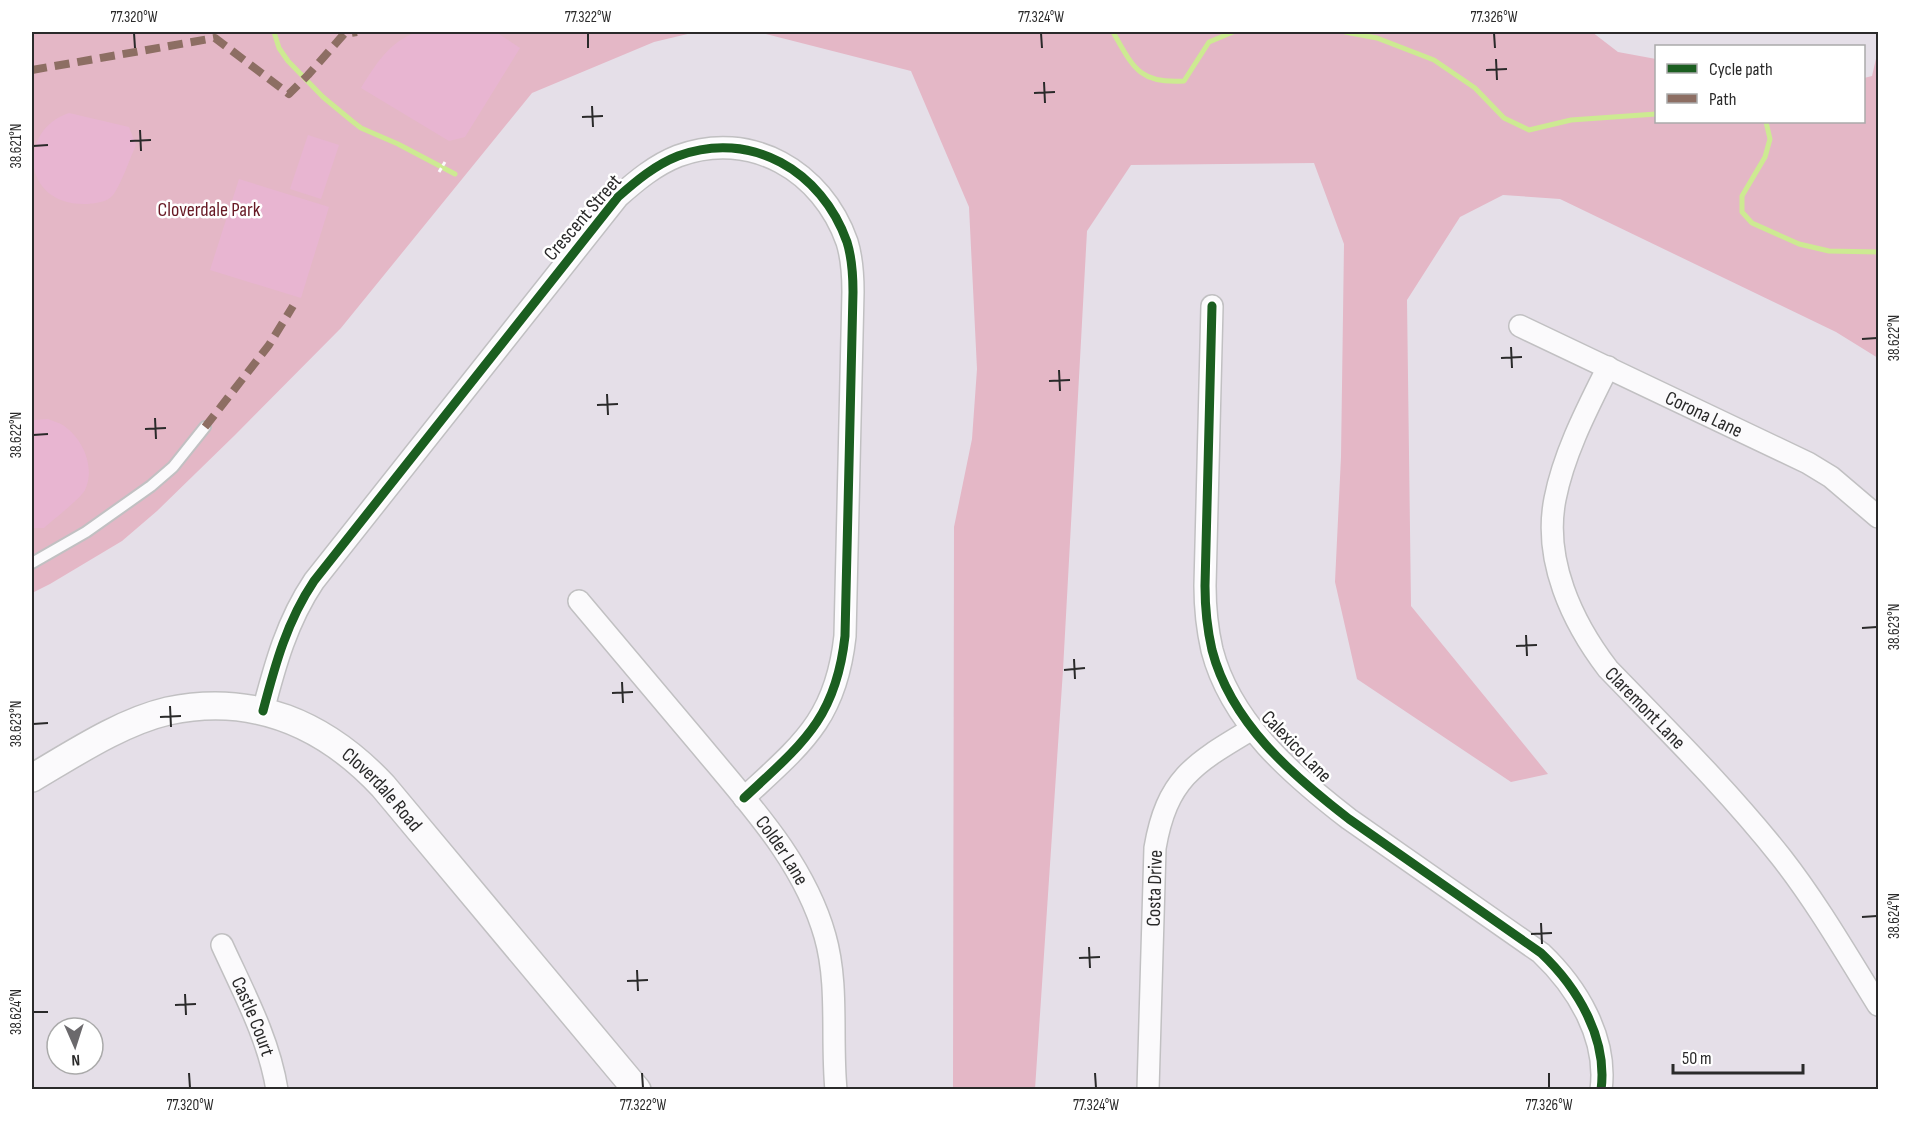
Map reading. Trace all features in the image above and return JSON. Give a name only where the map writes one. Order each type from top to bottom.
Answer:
[{"type":"street","name":"Crescent Street","points":[[263,711],[282,643],[304,596],[618,197],[647,173],[678,156],[718,148],[741,149],[781,162],[814,187],[839,222],[852,267],[854,292],[843,657],[826,709],[812,732],[744,798]]},
{"type":"street","name":"Calexico Lane","points":[[1212,306],[1204,586],[1206,616],[1220,674],[1233,700],[1252,729],[1283,763],[1319,795],[1349,819],[1542,953],[1557,968],[1584,1007],[1595,1033],[1601,1060],[1601,1089]]},
{"type":"street","name":"Corona Lane","points":[[1520,326],[1808,463],[1838,482],[1878,518]]},
{"type":"street","name":"Claremont Lane","points":[[1608,368],[1588,407],[1561,474],[1554,501],[1555,551],[1563,587],[1572,611],[1590,645],[1608,669],[1741,808],[1781,858],[1819,909],[1878,1005]]},
{"type":"street","name":"Colder Lane","points":[[579,601],[744,798],[785,851],[802,878],[812,898],[825,936],[832,984],[836,1089]]},
{"type":"street","name":"Cloverdale Road","points":[[32,777],[100,739],[137,722],[167,712],[198,707],[263,711],[312,729],[338,745],[362,764],[383,786],[637,1089]]},
{"type":"street","name":"Costa Drive","points":[[1148,1089],[1155,848],[1160,822],[1179,783],[1194,766],[1252,729]]},
{"type":"street","name":"Castle Court","points":[[222,945],[250,1007],[274,1070],[277,1089]]},
{"type":"lane","points":[[32,563],[86,532],[151,486],[173,467],[205,427]]},
{"type":"path","points":[[439,172],[445,162]]},
{"type":"green space","name":"Cloverdale Park","points":[[32,32],[696,32],[654,42],[532,93],[341,328],[235,435],[157,511],[122,541],[32,593]]},
{"type":"green space","points":[[758,32],[1592,32],[1618,52],[1655,59],[1655,123],[1865,123],[1865,78],[1872,76],[1878,50],[1878,358],[1836,332],[1560,199],[1503,195],[1460,217],[1407,300],[1411,606],[1548,774],[1511,782],[1357,679],[1335,582],[1341,457],[1344,244],[1314,163],[1131,165],[1087,231],[1063,670],[1035,1089],[953,1089],[954,527],[972,439],[977,369],[969,207],[911,71]]},
{"type":"shaded area","points":[[417,32],[491,32],[499,34],[520,48],[465,137],[449,141],[361,88],[378,62],[391,48],[407,36]]},
{"type":"shaded area","points":[[69,113],[129,127],[136,145],[116,191],[105,201],[88,204],[66,202],[49,193],[39,181],[34,166],[34,150],[41,135],[52,122]]},
{"type":"shaded area","points":[[308,135],[339,145],[321,199],[290,189]]},
{"type":"shaded area","points":[[239,179],[329,207],[301,298],[210,270]]},
{"type":"shaded area","points":[[48,419],[69,429],[81,444],[88,462],[88,481],[85,490],[78,498],[44,528],[32,528],[32,420]]},
{"type":"waterway","points":[[274,32],[279,48],[288,61],[323,97],[352,121],[361,128],[398,144],[455,174]]},
{"type":"waterway","points":[[1113,32],[1126,55],[1139,71],[1157,80],[1169,81],[1184,81],[1209,42],[1233,32]]},
{"type":"waterway","points":[[1345,32],[1377,38],[1434,60],[1475,88],[1504,118],[1529,130],[1571,120],[1655,114]]},
{"type":"waterway","points":[[1766,123],[1770,139],[1765,157],[1742,196],[1742,212],[1752,223],[1799,244],[1829,251],[1878,252]]},
{"type":"marked path","points":[[32,70],[215,38],[289,94],[344,34],[357,32]]},
{"type":"marked path","points":[[205,427],[269,345],[293,306]]},
{"type":"cycle path","points":[[263,711],[277,660],[289,628],[314,581],[618,197],[639,179],[678,156],[705,149],[732,148],[757,153],[780,162],[802,176],[820,195],[836,217],[847,242],[852,267],[853,292],[845,636],[840,665],[834,689],[813,728],[783,762],[744,798]]},
{"type":"cycle path","points":[[1212,306],[1205,594],[1212,650],[1233,701],[1266,745],[1306,784],[1349,819],[1541,953],[1567,981],[1595,1033],[1600,1051],[1601,1090]]}]
